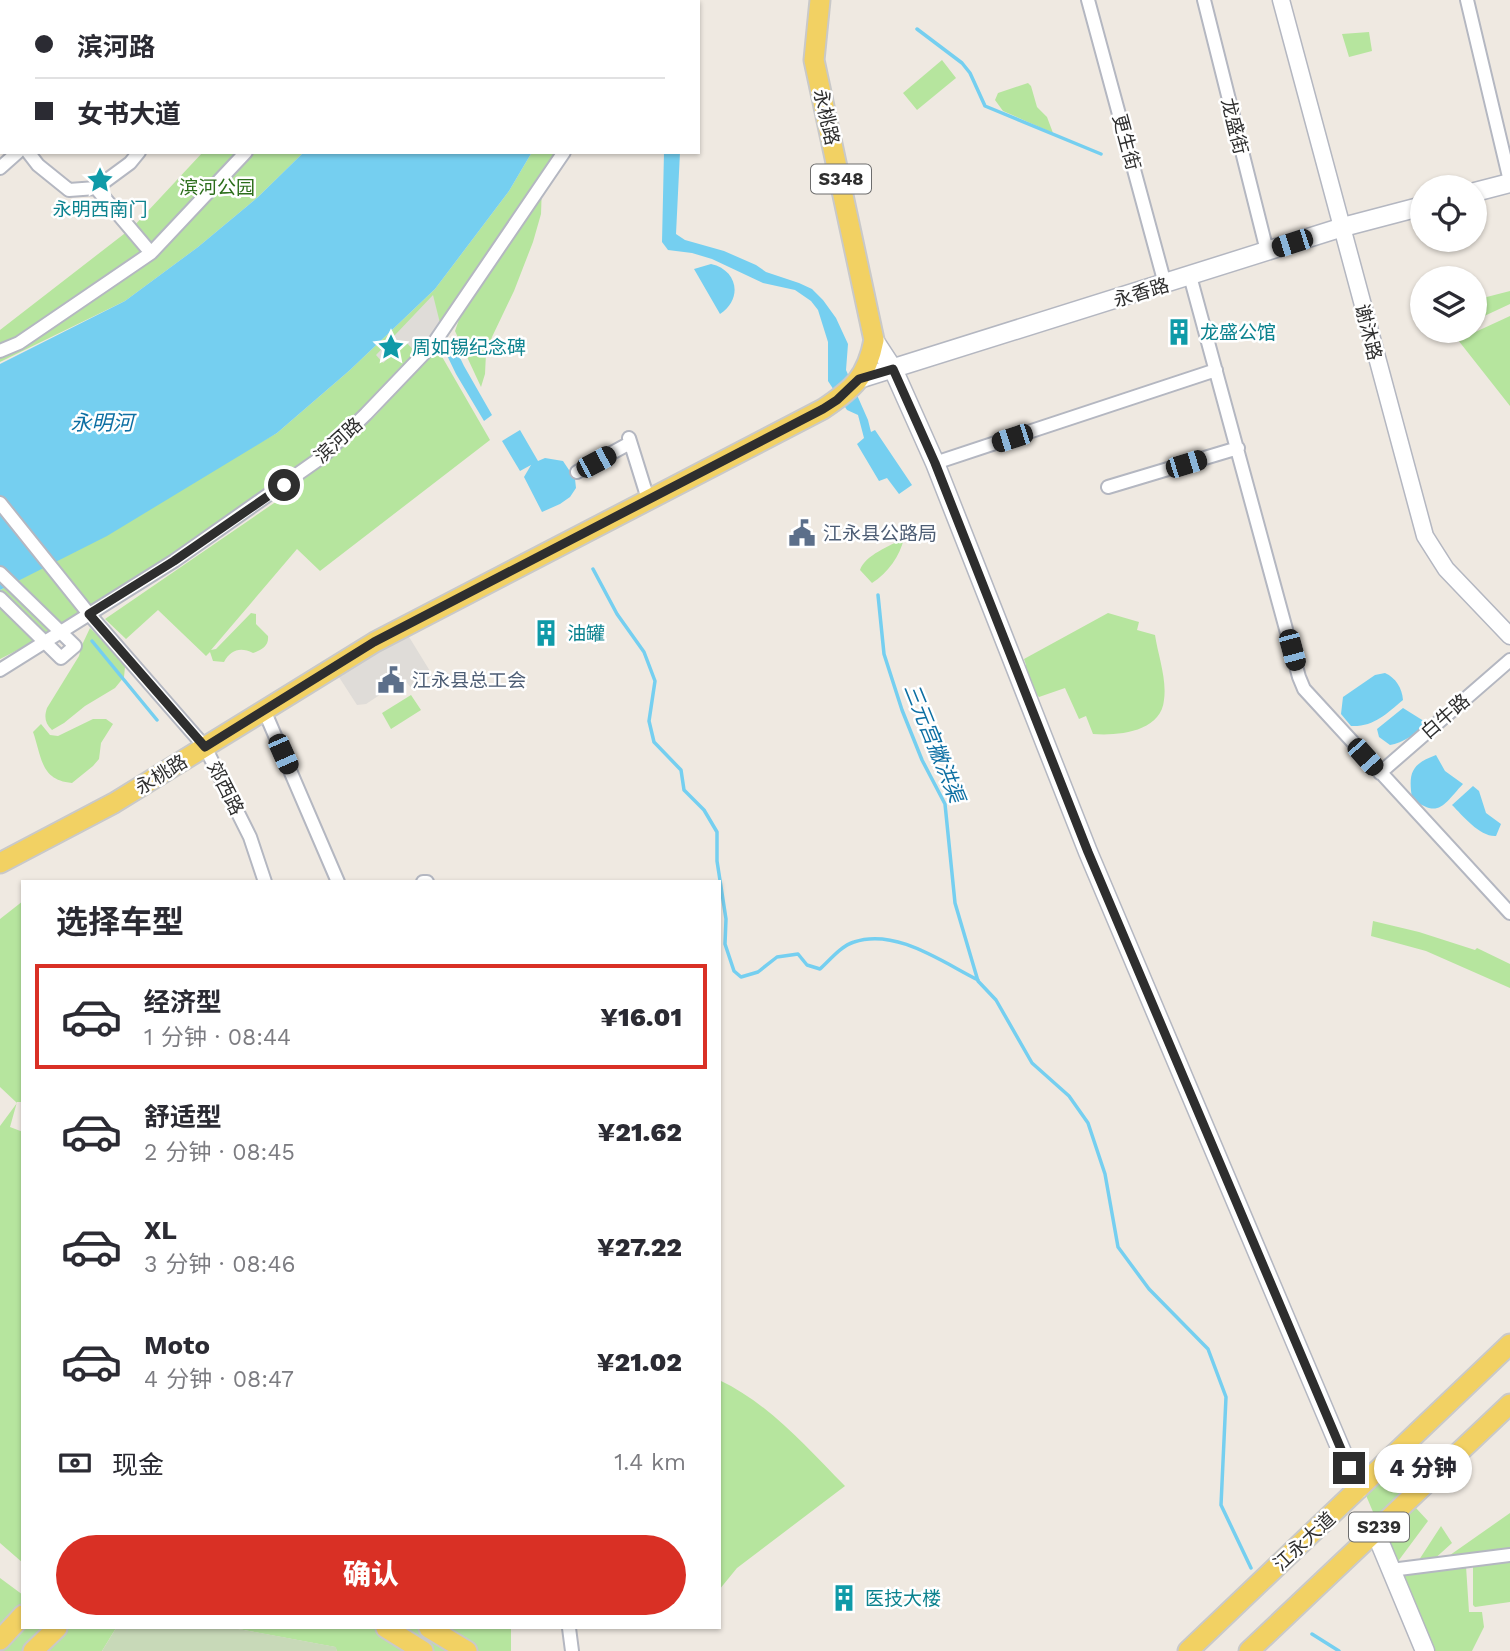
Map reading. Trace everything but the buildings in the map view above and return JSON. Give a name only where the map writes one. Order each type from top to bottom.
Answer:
[{"type":"main road","name":"永桃路","points":[[0,863],[114,803],[374,642],[837,400],[859,379],[866,370],[872,348],[814,60],[820,0]]},
{"type":"main road","points":[[1487,189],[1510,182]]},
{"type":"main road","name":"永香路","points":[[859,379],[1343,227],[1410,209]]},
{"type":"main road","points":[[872,348],[893,369],[935,463],[1088,852],[1358,1490]]},
{"type":"main road","name":"江永大道","points":[[1188,1651],[1510,1344]]},
{"type":"main road","name":"S239","points":[[1249,1651],[1510,1404]]},
{"type":"main road","points":[[1375,1531],[1425,1651]]},
{"type":"main road","points":[[0,1640],[21,1617]]},
{"type":"main road","points":[[33,1651],[56,1629]]},
{"type":"main road","points":[[388,1629],[423,1651]]},
{"type":"main road","points":[[431,1629],[467,1651]]},
{"type":"street","name":"更生街","points":[[1088,0],[1165,284]]},
{"type":"street","name":"龙盛街","points":[[1204,0],[1267,251]]},
{"type":"street","name":"谢沐路","points":[[1281,0],[1425,536],[1447,569],[1510,635]]},
{"type":"street","points":[[1468,0],[1510,182]]},
{"type":"street","points":[[0,169],[16,154]]},
{"type":"street","points":[[30,154],[38,165],[69,190],[96,188],[130,163],[137,154]]},
{"type":"street","points":[[0,351],[19,343],[151,253],[244,154]]},
{"type":"street","name":"滨河路","points":[[0,670],[174,561],[322,457],[434,343],[563,154]]},
{"type":"street","points":[[96,188],[151,253]]},
{"type":"street","points":[[1190,276],[1304,689],[1510,913]]},
{"type":"street","points":[[935,463],[1216,370]]},
{"type":"street","points":[[577,472],[630,441],[648,499]]},
{"type":"street","points":[[1108,487],[1238,448]]},
{"type":"street","name":"郊西路","points":[[0,503],[89,614],[205,747],[250,837],[264,880]]},
{"type":"street","points":[[0,573],[75,646],[61,658],[0,598]]},
{"type":"street","name":"白牛路","points":[[1380,773],[1510,660]]},
{"type":"street","points":[[264,710],[337,880]]},
{"type":"street","points":[[1391,1570],[1510,1555]]},
{"type":"street","points":[[569,1629],[572,1651]]},
{"type":"green space","points":[[1369,32],[1372,51],[1349,57],[1342,34]]},
{"type":"green space","points":[[942,60],[956,78],[917,110],[903,93]]},
{"type":"green space","points":[[1028,83],[1037,107],[1047,117],[1053,133],[1003,111],[995,100],[998,93]]},
{"type":"green space","name":"滨河公园","points":[[201,154],[302,154],[258,197],[198,247],[125,301],[0,362],[0,330],[133,227]]},
{"type":"green space","points":[[531,154],[553,154],[542,185],[541,214],[533,242],[486,353],[481,387],[455,331],[466,299],[434,343],[321,456],[89,614],[0,659],[0,590],[277,433],[350,370],[435,289],[509,191]]},
{"type":"green space","points":[[1510,291],[1510,304],[1487,315],[1487,297]]},
{"type":"green space","points":[[1510,316],[1510,406],[1460,343],[1487,343],[1487,327]]},
{"type":"green space","points":[[437,348],[490,440],[320,571],[297,549],[211,650],[216,649],[251,613],[256,614],[256,624],[268,636],[264,647],[253,653],[237,650],[224,662],[213,661],[210,652],[206,656],[158,610],[126,639],[105,619],[277,501],[375,416]]},
{"type":"green space","points":[[904,538],[892,564],[872,583],[860,570],[863,565],[879,551]]},
{"type":"green space","points":[[1108,613],[1139,622],[1137,630],[1155,635],[1165,692],[1161,711],[1147,725],[1126,733],[1093,734],[1086,716],[1079,719],[1065,688],[1039,697],[1037,695],[1024,667],[1024,659]]},
{"type":"green space","points":[[90,628],[118,655],[125,667],[124,677],[115,688],[52,730],[46,720],[47,708],[79,656]]},
{"type":"green space","points":[[411,695],[421,710],[391,729],[382,713]]},
{"type":"green space","points":[[93,719],[106,719],[113,724],[101,743],[99,759],[72,783],[54,777],[44,766],[33,732],[41,724],[50,735],[58,736]]},
{"type":"green space","points":[[21,903],[21,1102],[17,1102],[0,1087],[0,919]]},
{"type":"green space","points":[[1373,921],[1475,950],[1477,948],[1510,964],[1510,988],[1426,951],[1371,936]]},
{"type":"green space","points":[[17,1104],[10,1127],[21,1131],[21,1561],[0,1543],[0,1126]]},
{"type":"green space","points":[[721,1381],[771,1414],[845,1486],[737,1568],[721,1588]]},
{"type":"green space","points":[[1389,1471],[1403,1494],[1428,1521],[1399,1560],[1400,1564],[1390,1552],[1365,1493]]},
{"type":"green space","points":[[1510,1513],[1510,1551],[1443,1560]]},
{"type":"green space","points":[[1441,1526],[1452,1543],[1431,1562],[1417,1563]]},
{"type":"green space","points":[[1510,1559],[1510,1602],[1475,1607],[1473,1567]]},
{"type":"green space","points":[[1466,1566],[1469,1612],[1482,1612],[1484,1627],[1472,1651],[1432,1651],[1399,1575]]},
{"type":"green space","points":[[0,1578],[21,1594],[21,1629],[115,1629],[102,1651],[0,1651]]},
{"type":"green space","points":[[115,1629],[238,1629],[336,1647],[337,1651],[102,1651]]},
{"type":"green space","points":[[238,1629],[511,1629],[511,1651],[337,1651],[335,1647]]},
{"type":"shaded area","points":[[433,295],[442,331],[421,358],[406,342],[383,363],[376,355]]},
{"type":"shaded area","points":[[406,632],[433,676],[414,689],[404,679],[366,704],[357,705],[337,674]]},
{"type":"water","name":"永明河","points":[[302,154],[531,154],[509,191],[435,289],[350,370],[277,433],[107,536],[0,590],[0,364],[125,301],[198,247],[258,197]]},
{"type":"water","points":[[664,154],[680,154],[676,234],[685,240],[724,251],[766,272],[799,283],[812,289],[823,300],[836,318],[848,344],[846,370],[871,432],[875,430],[912,485],[899,494],[887,478],[879,481],[857,444],[864,438],[858,415],[847,410],[828,381],[828,342],[818,310],[811,301],[795,290],[763,283],[712,259],[668,250],[662,242]]},
{"type":"water","points":[[711,264],[727,272],[734,286],[732,301],[720,314],[694,269]]},
{"type":"water","points":[[452,341],[492,415],[484,421],[443,347]]},
{"type":"water","points":[[520,430],[538,461],[545,458],[563,461],[575,479],[576,488],[570,497],[542,512],[524,477],[531,465],[520,471],[502,441]]},
{"type":"water","points":[[1385,673],[1398,684],[1403,700],[1373,722],[1351,726],[1341,714],[1343,697],[1375,675]]},
{"type":"water","points":[[1403,708],[1427,723],[1410,737],[1390,745],[1379,737],[1377,729]]},
{"type":"water","points":[[1436,755],[1445,771],[1463,784],[1446,803],[1435,809],[1421,805],[1412,798],[1411,782],[1417,766]]},
{"type":"water","points":[[1473,786],[1479,791],[1486,813],[1501,824],[1496,836],[1478,830],[1452,805]]},
{"type":"waterway","points":[[917,29],[962,63],[970,73],[985,106],[1101,154]]},
{"type":"waterway","name":"三元宫撇洪渠","points":[[593,569],[617,614],[644,652],[655,681],[649,721],[654,742],[681,770],[684,790],[704,810],[717,832],[720,880]]},
{"type":"waterway","name":"三元宫撇洪渠","points":[[878,595],[884,654],[922,760],[945,804],[955,903],[978,981],[996,1000],[1032,1063],[1069,1096],[1088,1123],[1105,1174],[1118,1247],[1149,1289],[1208,1349],[1226,1397],[1221,1505],[1251,1568]]},
{"type":"waterway","points":[[92,641],[157,720]]},
{"type":"waterway","name":"三元宫撇洪渠","points":[[721,887],[726,919],[725,944],[734,971],[741,977],[758,972],[777,957],[798,954],[807,965],[820,969],[845,947],[870,939],[902,943],[918,949],[978,980]]},
{"type":"waterway","name":"三元宫撇洪渠","points":[[1312,1634],[1339,1651]]},
{"type":"place","name":"永明西南门","points":[[100,180]]},
{"type":"place","name":"龙盛公馆","points":[[1179,332]]},
{"type":"place","name":"周如锡纪念碑","points":[[391,347]]},
{"type":"place","name":"江永县公路局","points":[[802,533]]},
{"type":"place","name":"油罐","points":[[546,633]]},
{"type":"place","name":"江永县总工会","points":[[391,680]]},
{"type":"place","name":"医技大楼","points":[[844,1598]]},
{"type":"route","points":[[284,485],[174,561],[89,614],[205,747],[374,642],[823,409],[859,379],[893,369],[935,463],[1088,852],[1349,1468]]}]
